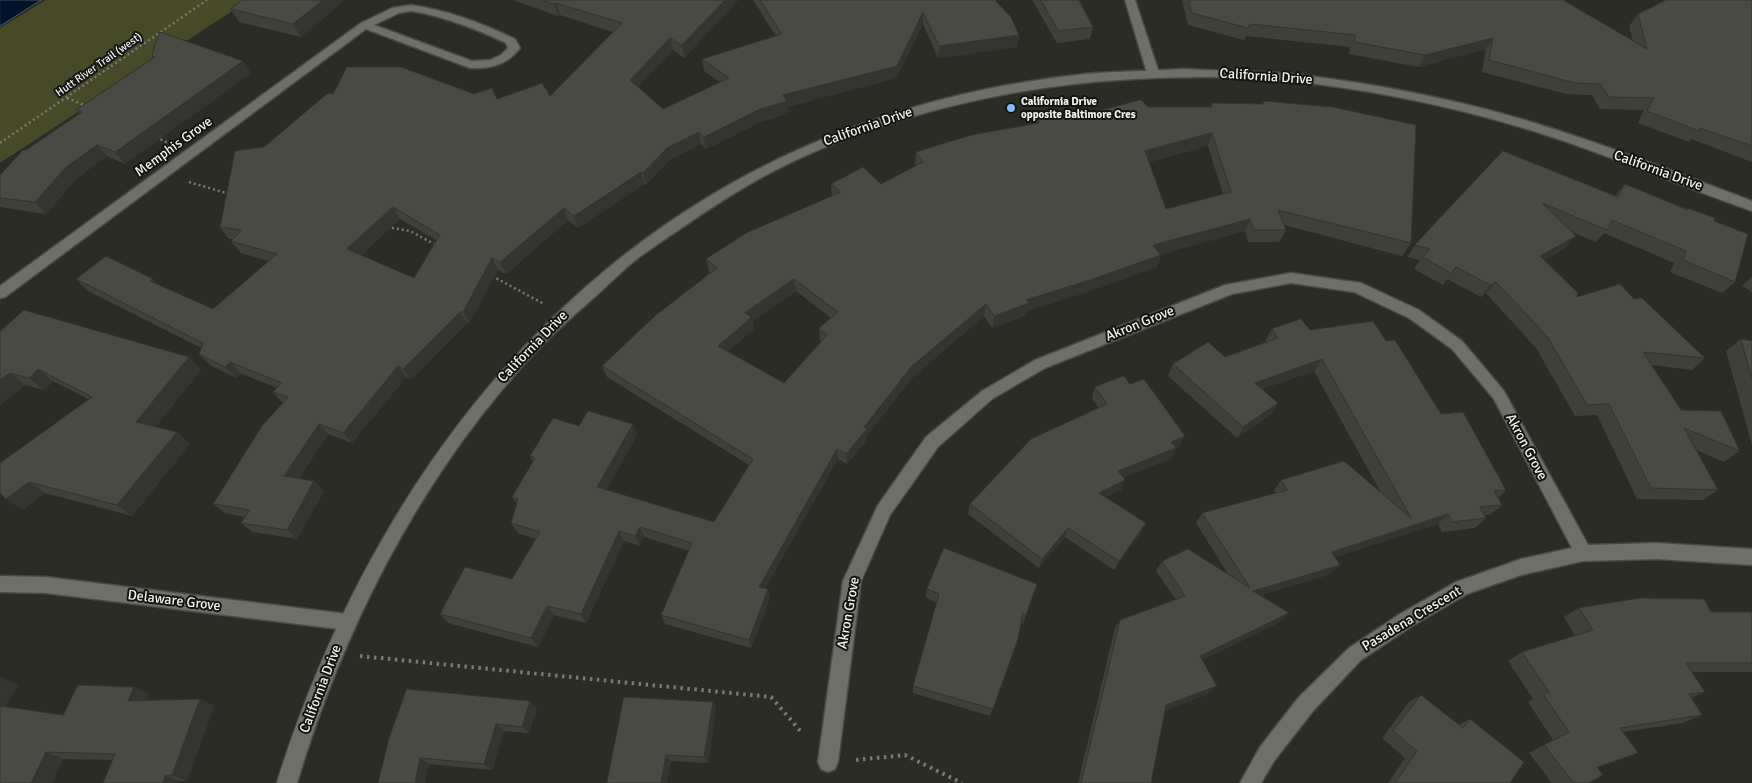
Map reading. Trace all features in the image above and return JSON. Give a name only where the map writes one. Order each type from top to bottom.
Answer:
[{"type":"street","points":[[1130,0],[1153,73]]},
{"type":"street","name":"Memphis Grove","points":[[0,293],[365,25],[401,9],[416,8],[432,11],[496,34],[511,41],[514,48],[508,56],[498,62],[485,66],[470,64],[365,25]]},
{"type":"street","name":"California Drive","points":[[287,783],[317,693],[348,622],[383,553],[422,488],[453,443],[514,364],[564,314],[609,273],[676,222],[746,180],[808,148],[893,117],[954,100],[1073,78],[1153,73],[1220,73],[1289,77],[1362,87],[1447,104],[1534,126],[1752,206]]},
{"type":"street","name":"Akron Grove","points":[[828,762],[852,581],[884,510],[932,442],[987,395],[1040,364],[1230,289],[1292,278],[1356,287],[1414,314],[1457,344],[1499,395],[1583,553]]},
{"type":"street","name":"Pasadena Crescent","points":[[1250,783],[1267,754],[1306,704],[1355,654],[1406,620],[1462,588],[1521,567],[1583,553],[1657,551],[1752,556]]},
{"type":"street","name":"Delaware Grove","points":[[0,584],[46,585],[348,622]]},
{"type":"path","name":"Hutt River Trail (west)","points":[[0,143],[208,0]]},
{"type":"path","points":[[67,98],[94,110]]},
{"type":"path","points":[[148,134],[192,153]]},
{"type":"path","points":[[162,175],[230,194]]},
{"type":"path","points":[[380,226],[410,231],[444,250]]},
{"type":"path","points":[[488,273],[564,314]]},
{"type":"path","points":[[335,653],[771,698],[828,762],[905,755],[962,783]]},
{"type":"green space","points":[[46,0],[249,0],[0,163],[0,28]]},
{"type":"water","points":[[0,0],[41,0],[0,26]]},
{"type":"building","points":[[242,0],[323,0],[293,24],[231,9]]},
{"type":"building","points":[[542,0],[725,0],[682,45],[670,38],[630,80],[663,109],[729,78],[702,59],[782,34],[760,0],[995,0],[1011,17],[1019,35],[939,46],[923,12],[897,66],[783,95],[787,101],[758,110],[704,137],[699,132],[667,148],[643,173],[641,172],[574,216],[564,208],[500,262],[492,258],[463,312],[460,312],[403,369],[398,366],[343,433],[319,424],[284,476],[314,481],[287,530],[241,523],[250,510],[213,504],[262,426],[288,397],[273,392],[282,383],[230,362],[225,367],[199,354],[203,343],[76,279],[106,256],[153,279],[150,281],[213,309],[277,254],[231,241],[242,230],[220,227],[235,151],[264,147],[328,93],[333,94],[347,67],[401,67],[474,94],[492,88],[497,99],[542,83],[550,96],[622,23],[556,3]],"holes":[[[393,207],[440,235],[414,278],[347,249]]]},
{"type":"building","points":[[1041,0],[1079,0],[1093,27],[1059,31]]},
{"type":"building","points":[[1189,0],[1563,0],[1647,49],[1638,14],[1666,0],[1752,0],[1752,146],[1700,128],[1699,131],[1647,111],[1654,98],[1609,97],[1600,84],[1575,83],[1489,60],[1493,38],[1425,55],[1355,42],[1355,35],[1250,24],[1248,28],[1192,13]]},
{"type":"building","points":[[160,32],[243,61],[115,152],[97,145],[66,167],[35,202],[0,198],[0,175],[23,150],[26,150],[82,112],[76,110],[155,57],[152,56]]},
{"type":"building","points":[[1141,100],[1148,107],[1212,107],[1211,103],[1264,104],[1263,101],[1333,107],[1416,125],[1411,243],[1278,210],[1286,230],[1254,230],[1250,219],[1153,245],[1161,255],[1026,300],[1029,303],[994,316],[986,304],[912,366],[864,427],[867,429],[846,454],[837,449],[759,587],[768,589],[749,640],[661,615],[692,543],[640,527],[635,536],[619,531],[581,614],[547,606],[531,638],[440,614],[465,567],[512,579],[540,532],[511,523],[518,499],[512,497],[535,458],[530,456],[553,418],[579,426],[588,411],[633,424],[597,487],[714,522],[753,459],[602,366],[656,315],[717,268],[706,259],[746,233],[841,192],[831,184],[863,167],[881,184],[923,162],[916,152],[971,135],[1039,123],[1037,115],[1101,110]],"holes":[[[1212,133],[1231,192],[1166,209],[1145,151]],[[794,279],[838,312],[819,328],[827,335],[784,383],[718,346],[752,317],[745,313]]]},
{"type":"building","points":[[1503,151],[1618,197],[1625,184],[1688,210],[1688,208],[1715,218],[1714,221],[1748,234],[1735,282],[1683,260],[1686,251],[1612,220],[1607,230],[1542,203],[1576,236],[1540,256],[1578,293],[1577,297],[1620,284],[1634,299],[1642,298],[1705,358],[1643,352],[1681,410],[1721,411],[1740,451],[1684,428],[1718,490],[1651,488],[1609,404],[1587,405],[1547,336],[1496,282],[1490,285],[1456,267],[1451,273],[1423,257],[1430,249],[1415,245]]},
{"type":"building","points":[[24,310],[189,357],[136,422],[177,432],[117,505],[29,482],[6,499],[0,493],[0,463],[92,397],[38,369],[29,378],[10,373],[0,380],[0,332]]},
{"type":"building","points":[[1301,319],[1310,330],[1373,321],[1386,341],[1395,340],[1441,414],[1463,412],[1506,490],[1494,491],[1502,505],[1480,507],[1486,518],[1452,522],[1448,514],[1332,552],[1340,565],[1253,591],[1289,613],[1200,656],[1217,686],[1166,705],[1151,783],[1081,783],[1120,620],[1185,596],[1162,561],[1188,549],[1250,588],[1202,513],[1287,490],[1281,480],[1344,461],[1411,518],[1322,359],[1255,383],[1278,403],[1243,427],[1173,364],[1208,342],[1225,357],[1278,338],[1272,329]]},
{"type":"building","points":[[1741,339],[1752,341],[1752,378]]},
{"type":"building","points":[[1124,376],[1130,384],[1144,379],[1185,436],[1171,442],[1176,448],[1118,471],[1125,480],[1099,493],[1146,523],[1119,561],[1068,528],[1042,559],[970,504],[1031,439],[1107,404],[1095,387]]},
{"type":"building","points":[[944,548],[1037,584],[1026,615],[1023,613],[1018,639],[993,709],[913,686],[939,594],[927,589]]},
{"type":"building","points":[[1641,598],[1704,599],[1711,612],[1752,612],[1752,663],[1686,663],[1705,692],[1689,694],[1702,715],[1620,728],[1638,753],[1597,767],[1603,775],[1588,783],[1574,783],[1544,745],[1569,732],[1543,694],[1549,692],[1522,652],[1593,630],[1579,608]]},
{"type":"building","points":[[78,685],[134,687],[128,701],[200,699],[172,775],[165,776],[163,783],[103,783],[115,754],[46,752],[31,783],[0,783],[0,706],[63,715]]},
{"type":"building","points":[[407,689],[530,701],[522,727],[496,724],[484,764],[420,758],[415,783],[378,783],[389,738]]},
{"type":"building","points":[[1421,695],[1463,728],[1470,719],[1524,762],[1510,783],[1395,783],[1417,751],[1393,731]]},
{"type":"building","points":[[624,697],[713,702],[704,757],[666,755],[661,783],[607,783]]},
{"type":"place","name":"California Drive opposite Baltimore Cres","points":[[1011,108]]}]
